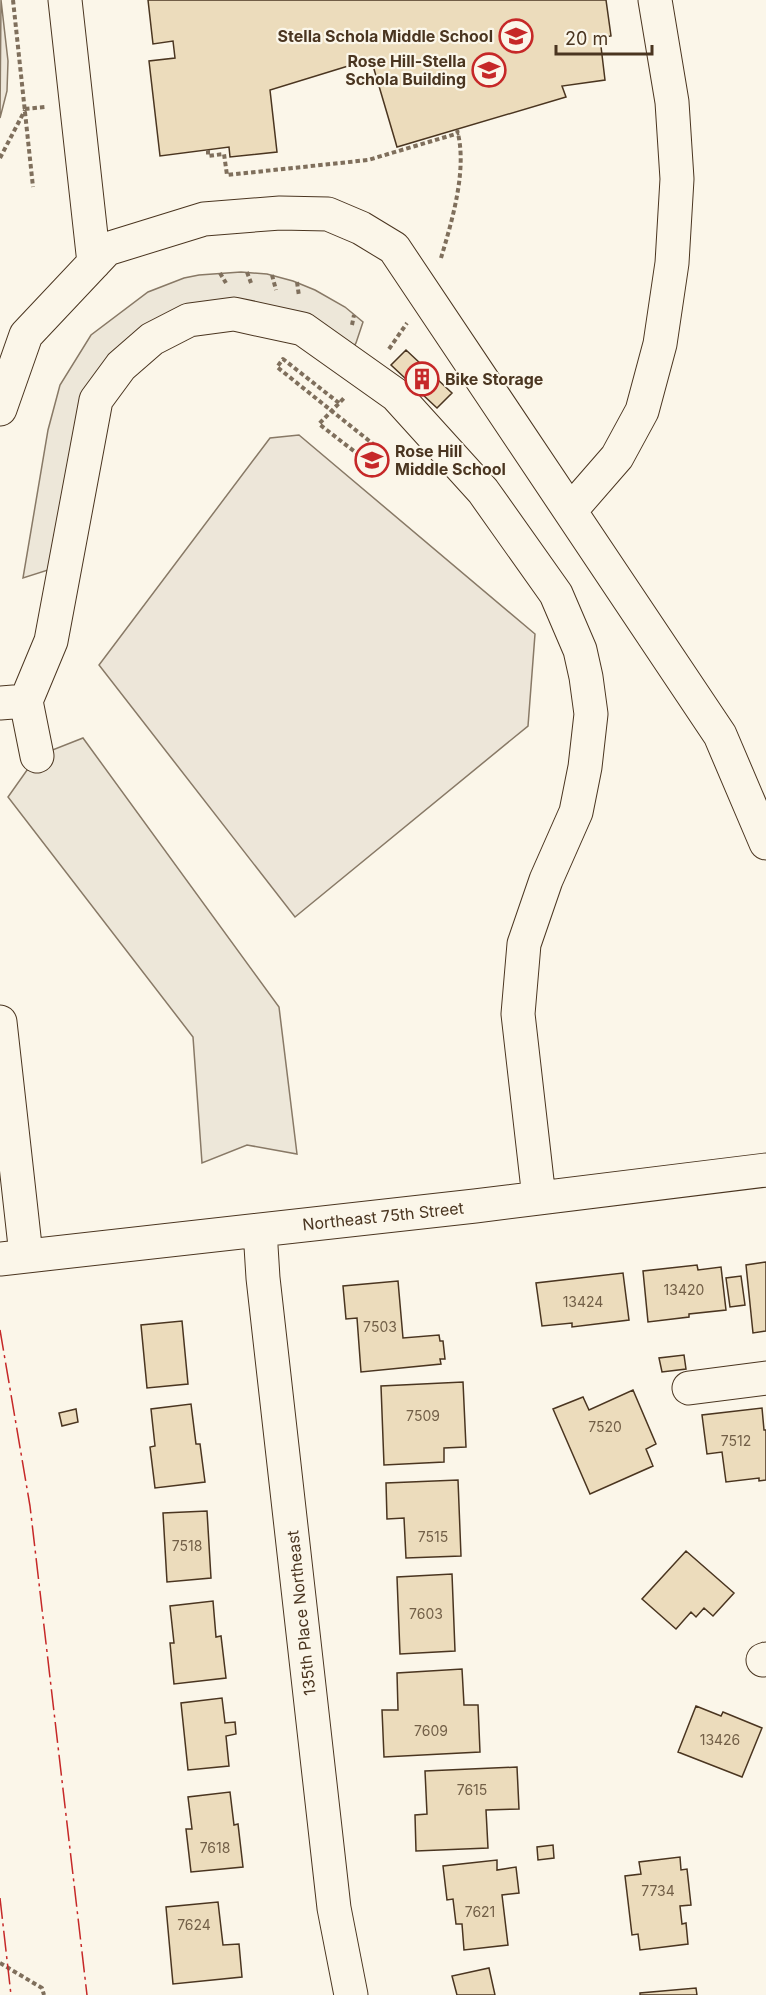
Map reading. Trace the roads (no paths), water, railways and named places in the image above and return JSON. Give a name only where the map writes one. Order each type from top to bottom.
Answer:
[{"type":"street","points":[[65,0],[94,263]]},
{"type":"street","points":[[570,511],[616,457],[642,411],[660,344],[672,263],[676,178],[672,102],[655,0]]},
{"type":"street","points":[[0,409],[26,335],[107,249],[204,219],[280,213],[328,214],[361,228],[394,248],[720,735],[766,843]]},
{"type":"street","points":[[37,756],[13,702],[51,640],[96,400],[121,366],[152,339],[189,320],[234,314],[303,329],[396,395],[483,491],[556,594],[579,650],[586,677],[591,714],[585,767],[576,813],[546,880],[524,944],[518,1014],[539,1198]]},
{"type":"street","points":[[0,1022],[13,1257]]},
{"type":"street","name":"Northeast 75th Street","points":[[13,1257],[766,1170]]},
{"type":"street","name":"135th Place Northeast","points":[[260,1230],[262,1278],[334,1908],[351,1995]]},
{"type":"street","points":[[689,1388],[766,1378]]},
{"type":"place","name":"Stella Schola Middle School","points":[[516,36]]},
{"type":"place","name":"Rose Hill-Stella Schola Building","points":[[489,70]]},
{"type":"place","name":"Bike Storage","points":[[422,379]]},
{"type":"place","name":"Rose Hill Middle School","points":[[372,460]]}]
